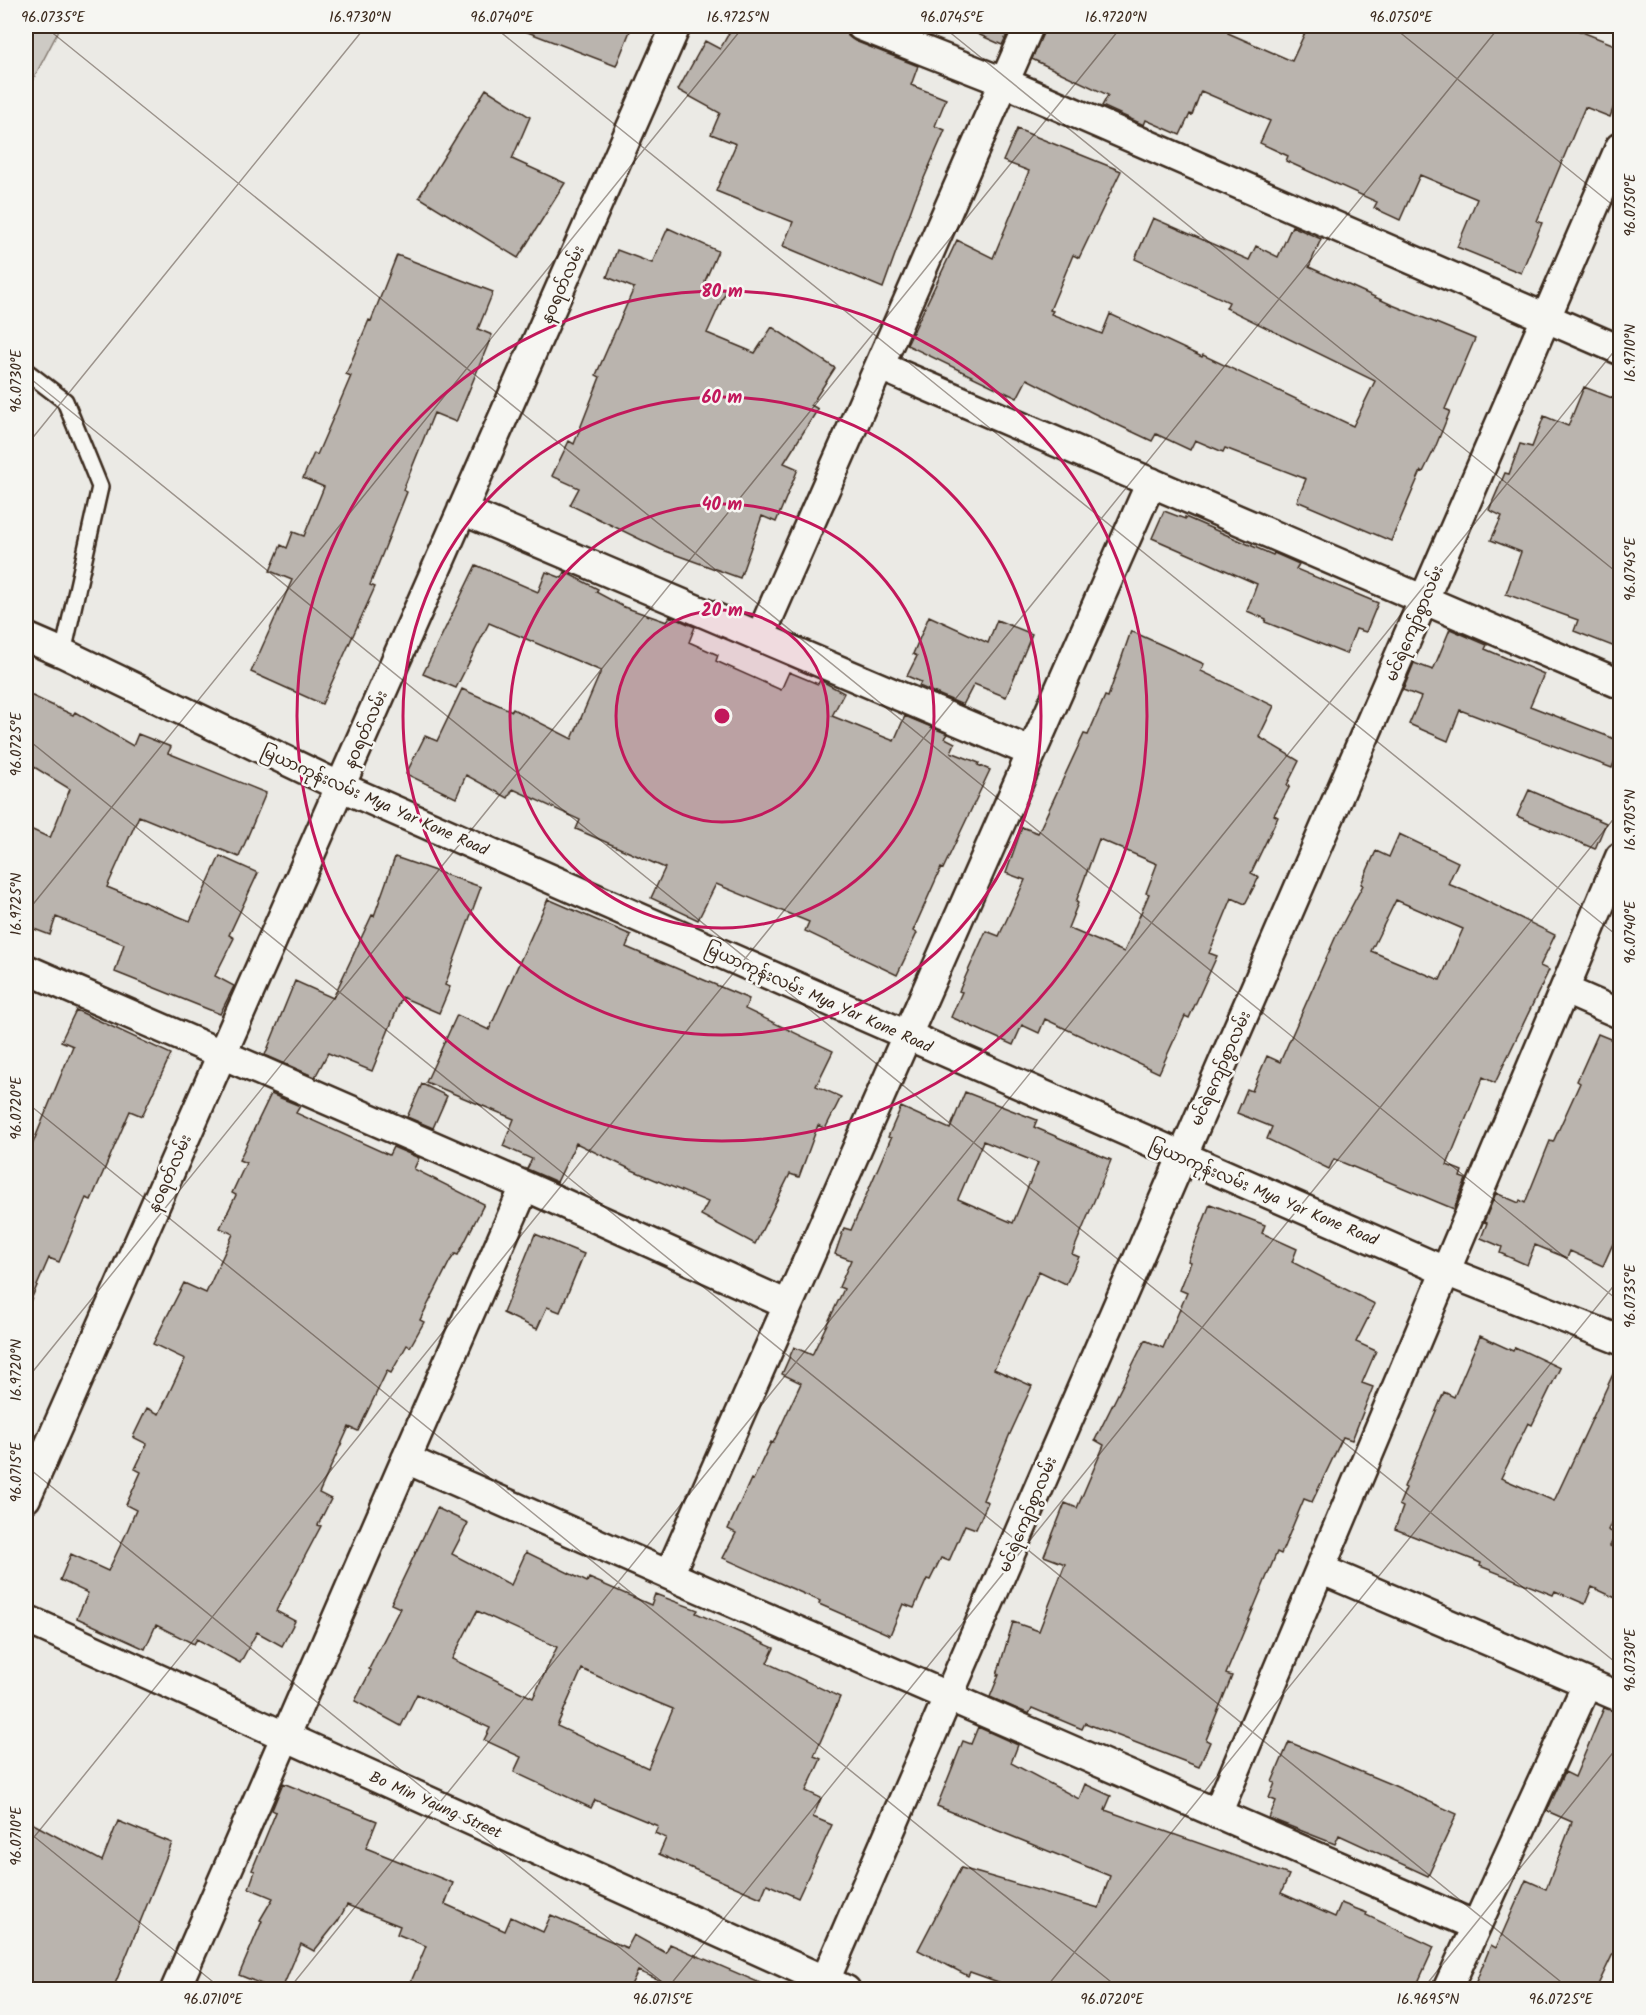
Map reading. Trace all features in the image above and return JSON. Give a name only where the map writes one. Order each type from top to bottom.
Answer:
[{"type":"street","name":"နဝရတ်လမ်း","points":[[26,1498],[676,26]]},
{"type":"street","points":[[861,26],[1004,82],[1620,350]]},
{"type":"street","points":[[760,637],[1029,26]]},
{"type":"street","name":"မင်ရဲကျော်စွာလမ်း","points":[[831,1986],[948,1696],[1620,147]]},
{"type":"street","points":[[880,366],[1620,684]]},
{"type":"street","points":[[669,1575],[1151,482]]},
{"type":"street","points":[[462,510],[1031,752]]},
{"type":"street","name":"မြယာကုန်းလမ်း Mya Yar Kone Road","points":[[26,637],[339,786],[1445,1270],[1620,1340]]},
{"type":"street","points":[[1217,1814],[1620,857]]},
{"type":"street","points":[[26,969],[525,1186],[788,1305]]},
{"type":"street","points":[[1564,990],[1620,1014]]},
{"type":"street","points":[[175,1989],[525,1186]]},
{"type":"street","points":[[406,1459],[1476,1926]]},
{"type":"street","points":[[1320,1569],[1620,1697]]},
{"type":"street","name":"Bo Min Yaung Street","points":[[26,1619],[831,1986]]},
{"type":"street","points":[[1447,1989],[1587,1684]]},
{"type":"lane","points":[[26,371],[65,401],[100,487],[63,653]]},
{"type":"shaded area","points":[[26,26],[61,26],[26,93]]},
{"type":"building","points":[[517,26],[632,26],[616,66],[517,28]]},
{"type":"building","points":[[733,26],[845,26],[848,36],[855,41],[918,66],[911,85],[946,99],[935,126],[945,130],[915,199],[883,288],[783,246],[793,222],[716,191],[736,144],[711,134],[720,113],[678,90],[705,41],[720,49]]},
{"type":"building","points":[[905,26],[934,26],[930,35]]},
{"type":"building","points":[[960,26],[1011,26],[1002,45]]},
{"type":"building","points":[[1045,26],[1231,26],[1228,33],[1292,61],[1308,26],[1567,26],[1620,47],[1620,90],[1610,117],[1585,107],[1537,221],[1542,223],[1521,273],[1457,247],[1477,199],[1420,175],[1400,220],[1374,208],[1377,202],[1286,161],[1288,156],[1260,143],[1270,121],[1201,91],[1192,115],[1190,114],[1180,135],[1146,120],[1144,125],[1102,106],[1108,95],[1032,59]]},
{"type":"building","points":[[486,89],[530,117],[512,159],[565,183],[518,258],[419,197]]},
{"type":"building","points":[[1017,129],[1121,171],[1079,258],[1073,255],[1050,310],[1053,311],[1051,314],[1102,334],[1110,314],[1353,426],[1375,381],[1226,308],[1229,302],[1135,259],[1153,218],[1249,260],[1256,246],[1278,257],[1292,226],[1321,239],[1309,267],[1475,339],[1445,409],[1450,411],[1435,448],[1423,472],[1421,471],[1391,541],[1297,501],[1306,479],[1225,448],[1223,452],[1195,440],[1190,450],[1156,434],[1152,441],[1027,379],[1017,398],[907,345],[957,240],[993,258],[1029,171],[1003,161]]},
{"type":"building","points":[[668,228],[718,251],[705,281],[726,291],[707,333],[755,353],[772,327],[835,368],[811,405],[818,409],[784,463],[798,469],[776,522],[762,516],[740,578],[660,549],[570,505],[579,488],[552,476],[569,441],[574,444],[600,377],[596,375],[634,288],[607,277],[617,250],[652,263]]},
{"type":"building","points":[[397,255],[493,292],[478,329],[492,335],[456,422],[434,413],[403,490],[407,492],[370,585],[375,587],[322,704],[251,672],[292,580],[270,571],[281,545],[287,548],[293,532],[304,536],[324,487],[303,478],[314,453],[317,455],[351,376],[346,374],[369,320],[371,321]]},
{"type":"building","points":[[1584,387],[1620,401],[1620,649],[1574,631],[1578,620],[1506,594],[1521,552],[1491,540],[1502,516],[1489,510],[1505,473],[1509,474],[1520,444],[1532,447],[1544,416],[1568,426]]},
{"type":"building","points":[[1164,511],[1185,519],[1185,517],[1273,555],[1274,553],[1299,564],[1296,569],[1378,603],[1366,632],[1356,629],[1346,654],[1265,622],[1266,619],[1247,611],[1257,584],[1152,538]]},
{"type":"building","points":[[476,565],[538,592],[546,572],[562,578],[565,572],[598,589],[596,592],[624,607],[667,622],[670,616],[695,627],[689,642],[718,655],[716,661],[781,690],[789,672],[818,684],[820,680],[844,693],[832,716],[894,741],[905,716],[948,734],[945,738],[955,743],[951,752],[990,770],[943,869],[941,868],[913,931],[917,933],[897,975],[805,931],[809,922],[716,884],[698,920],[651,898],[665,868],[576,829],[580,820],[513,789],[508,798],[466,775],[456,798],[406,774],[425,736],[437,741],[462,689],[512,711],[513,709],[572,739],[601,671],[489,623],[456,688],[423,674]]},
{"type":"building","points":[[929,616],[988,643],[997,620],[1032,634],[1006,697],[974,684],[963,705],[919,686],[921,682],[907,676],[917,656],[913,654]]},
{"type":"building","points":[[1450,629],[1487,645],[1485,649],[1544,674],[1530,706],[1620,741],[1612,768],[1460,710],[1448,741],[1409,724],[1421,697],[1403,690],[1414,663],[1433,670]]},
{"type":"building","points":[[1131,631],[1204,664],[1201,671],[1274,706],[1259,737],[1299,761],[1287,785],[1290,786],[1274,815],[1278,817],[1251,873],[1259,877],[1245,904],[1232,898],[1209,953],[1217,956],[1189,1018],[1185,1016],[1159,1073],[1045,1019],[1039,1033],[1022,1025],[1013,1045],[951,1017],[962,992],[959,991],[986,931],[999,936],[1025,880],[1006,873],[1022,827],[1038,833],[1084,734],[1088,735],[1105,696],[1108,697]],"holes":[[[1099,839],[1157,864],[1146,893],[1149,894],[1124,952],[1068,928]]]},
{"type":"building","points":[[26,693],[73,715],[75,712],[133,746],[138,734],[171,747],[168,753],[266,793],[239,857],[139,816],[107,887],[190,921],[220,856],[258,873],[229,935],[234,938],[215,976],[234,986],[220,1014],[115,972],[124,944],[56,917],[50,935],[26,926],[26,827],[50,838],[70,789],[26,762]]},
{"type":"building","points":[[1529,790],[1606,823],[1595,849],[1517,816]]},
{"type":"building","points":[[1399,834],[1458,862],[1448,884],[1555,935],[1540,966],[1549,970],[1495,1083],[1483,1077],[1447,1165],[1462,1171],[1460,1177],[1466,1179],[1454,1209],[1334,1159],[1329,1169],[1267,1139],[1272,1127],[1237,1113],[1247,1089],[1252,1091],[1267,1056],[1280,1062],[1336,936],[1363,885],[1361,884],[1376,851],[1389,857]],"holes":[[[1396,900],[1463,929],[1440,980],[1371,951]]]},
{"type":"building","points":[[395,857],[481,887],[445,985],[450,987],[439,1013],[402,997],[372,1071],[328,1053],[315,1077],[265,1055],[295,981],[333,998],[372,915],[374,916]]},
{"type":"building","points":[[548,899],[631,935],[626,947],[749,999],[745,1009],[833,1051],[816,1086],[841,1097],[825,1129],[818,1125],[799,1177],[790,1174],[755,1244],[701,1215],[708,1202],[576,1143],[557,1182],[527,1169],[532,1159],[503,1146],[514,1119],[426,1082],[457,1015],[489,1030]]},
{"type":"building","points":[[76,1010],[171,1054],[142,1116],[130,1111],[91,1200],[86,1198],[59,1262],[49,1258],[26,1311],[26,1160],[73,1046],[61,1041]]},
{"type":"building","points":[[1598,1034],[1620,1043],[1620,1228],[1603,1266],[1570,1251],[1567,1258],[1535,1245],[1527,1265],[1500,1253],[1502,1247],[1481,1238],[1487,1223],[1484,1222],[1496,1193],[1519,1203],[1520,1200],[1525,1203],[1550,1141],[1553,1142],[1580,1083],[1577,1081]]},
{"type":"building","points":[[422,1084],[447,1096],[433,1128],[407,1117]]},
{"type":"building","points":[[965,1092],[1037,1120],[1034,1127],[1111,1160],[1072,1254],[1079,1257],[1066,1284],[1039,1271],[994,1369],[1032,1386],[983,1500],[988,1502],[976,1529],[965,1525],[949,1561],[941,1558],[930,1580],[927,1579],[914,1608],[903,1604],[890,1635],[723,1558],[736,1533],[728,1529],[801,1383],[782,1374],[794,1347],[812,1355],[844,1289],[839,1287],[851,1260],[835,1254],[844,1228],[851,1230],[891,1138],[888,1137],[901,1107],[950,1129]],"holes":[[[983,1141],[1038,1163],[1013,1223],[958,1199]]]},
{"type":"building","points":[[271,1094],[300,1106],[296,1113],[389,1155],[393,1147],[419,1158],[414,1169],[484,1204],[458,1255],[455,1254],[450,1261],[420,1320],[424,1322],[410,1347],[407,1345],[391,1373],[387,1371],[358,1431],[349,1427],[319,1493],[331,1499],[318,1525],[321,1526],[276,1611],[295,1621],[282,1646],[257,1632],[240,1663],[197,1639],[194,1644],[156,1625],[145,1649],[77,1618],[88,1593],[60,1580],[71,1554],[108,1571],[125,1536],[136,1510],[126,1505],[141,1472],[135,1469],[147,1444],[133,1437],[147,1408],[159,1414],[185,1359],[153,1344],[184,1283],[206,1293],[233,1234],[220,1228],[236,1195],[232,1193],[246,1163],[239,1160]]},
{"type":"building","points":[[1210,1204],[1265,1225],[1262,1233],[1297,1249],[1292,1262],[1375,1304],[1356,1342],[1376,1351],[1362,1383],[1373,1387],[1352,1440],[1343,1437],[1312,1502],[1304,1499],[1281,1554],[1277,1552],[1226,1674],[1232,1676],[1206,1740],[1210,1742],[1199,1767],[1085,1723],[1082,1729],[1032,1708],[1029,1714],[990,1697],[999,1675],[997,1675],[1013,1622],[1039,1631],[1065,1564],[1044,1556],[1065,1503],[1077,1508],[1104,1445],[1095,1440],[1145,1340],[1163,1348],[1187,1293],[1180,1290],[1191,1262],[1188,1261]]},
{"type":"building","points":[[535,1234],[584,1254],[560,1312],[547,1307],[537,1329],[503,1313]]},
{"type":"building","points":[[1480,1336],[1513,1351],[1515,1347],[1560,1368],[1532,1425],[1528,1423],[1501,1478],[1554,1501],[1620,1359],[1620,1506],[1608,1530],[1616,1534],[1610,1546],[1620,1551],[1620,1600],[1592,1587],[1585,1604],[1555,1591],[1553,1595],[1395,1529],[1403,1507],[1399,1505],[1406,1488],[1404,1487],[1444,1392],[1454,1397]]},
{"type":"building","points":[[437,1508],[468,1523],[452,1554],[511,1585],[526,1552],[587,1582],[589,1578],[651,1605],[655,1594],[698,1610],[696,1613],[774,1648],[767,1663],[840,1697],[814,1756],[821,1759],[806,1791],[821,1798],[813,1817],[832,1825],[798,1898],[767,1884],[761,1898],[659,1854],[666,1838],[655,1833],[658,1826],[595,1800],[591,1808],[514,1772],[521,1757],[484,1740],[490,1728],[417,1694],[401,1726],[355,1701],[400,1608],[391,1604]],"holes":[[[477,1611],[557,1647],[533,1698],[452,1659]],[[582,1669],[673,1709],[648,1768],[557,1726]]]},
{"type":"building","points":[[1604,1708],[1620,1713],[1620,1939],[1596,1989],[1473,1989],[1491,1945],[1496,1948],[1526,1880],[1546,1889],[1572,1822],[1547,1811],[1565,1772],[1575,1777]]},
{"type":"building","points":[[978,1727],[1018,1745],[1011,1763],[1079,1799],[1085,1784],[1111,1796],[1105,1810],[1289,1875],[1281,1893],[1335,1917],[1341,1903],[1367,1913],[1366,1915],[1434,1947],[1415,1989],[1018,1989],[970,1972],[968,1976],[918,1950],[961,1868],[1099,1908],[1110,1876],[937,1806],[963,1741],[971,1744]]},
{"type":"building","points":[[1289,1742],[1457,1814],[1428,1876],[1339,1835],[1335,1844],[1269,1818],[1276,1801],[1269,1798],[1275,1783],[1272,1782]]},
{"type":"building","points":[[283,1783],[377,1821],[366,1848],[453,1883],[445,1904],[505,1931],[511,1917],[543,1932],[551,1915],[627,1948],[634,1935],[666,1953],[670,1944],[774,1989],[680,1989],[638,1971],[629,1989],[408,1989],[426,1946],[397,1934],[400,1926],[347,1905],[338,1921],[314,1951],[301,1944],[282,1989],[274,1989],[239,1975],[262,1921],[260,1920],[273,1898],[249,1888],[255,1871],[252,1870],[276,1812],[272,1810]]},
{"type":"building","points":[[26,1820],[102,1861],[118,1821],[172,1843],[113,1989],[26,1989]]}]
